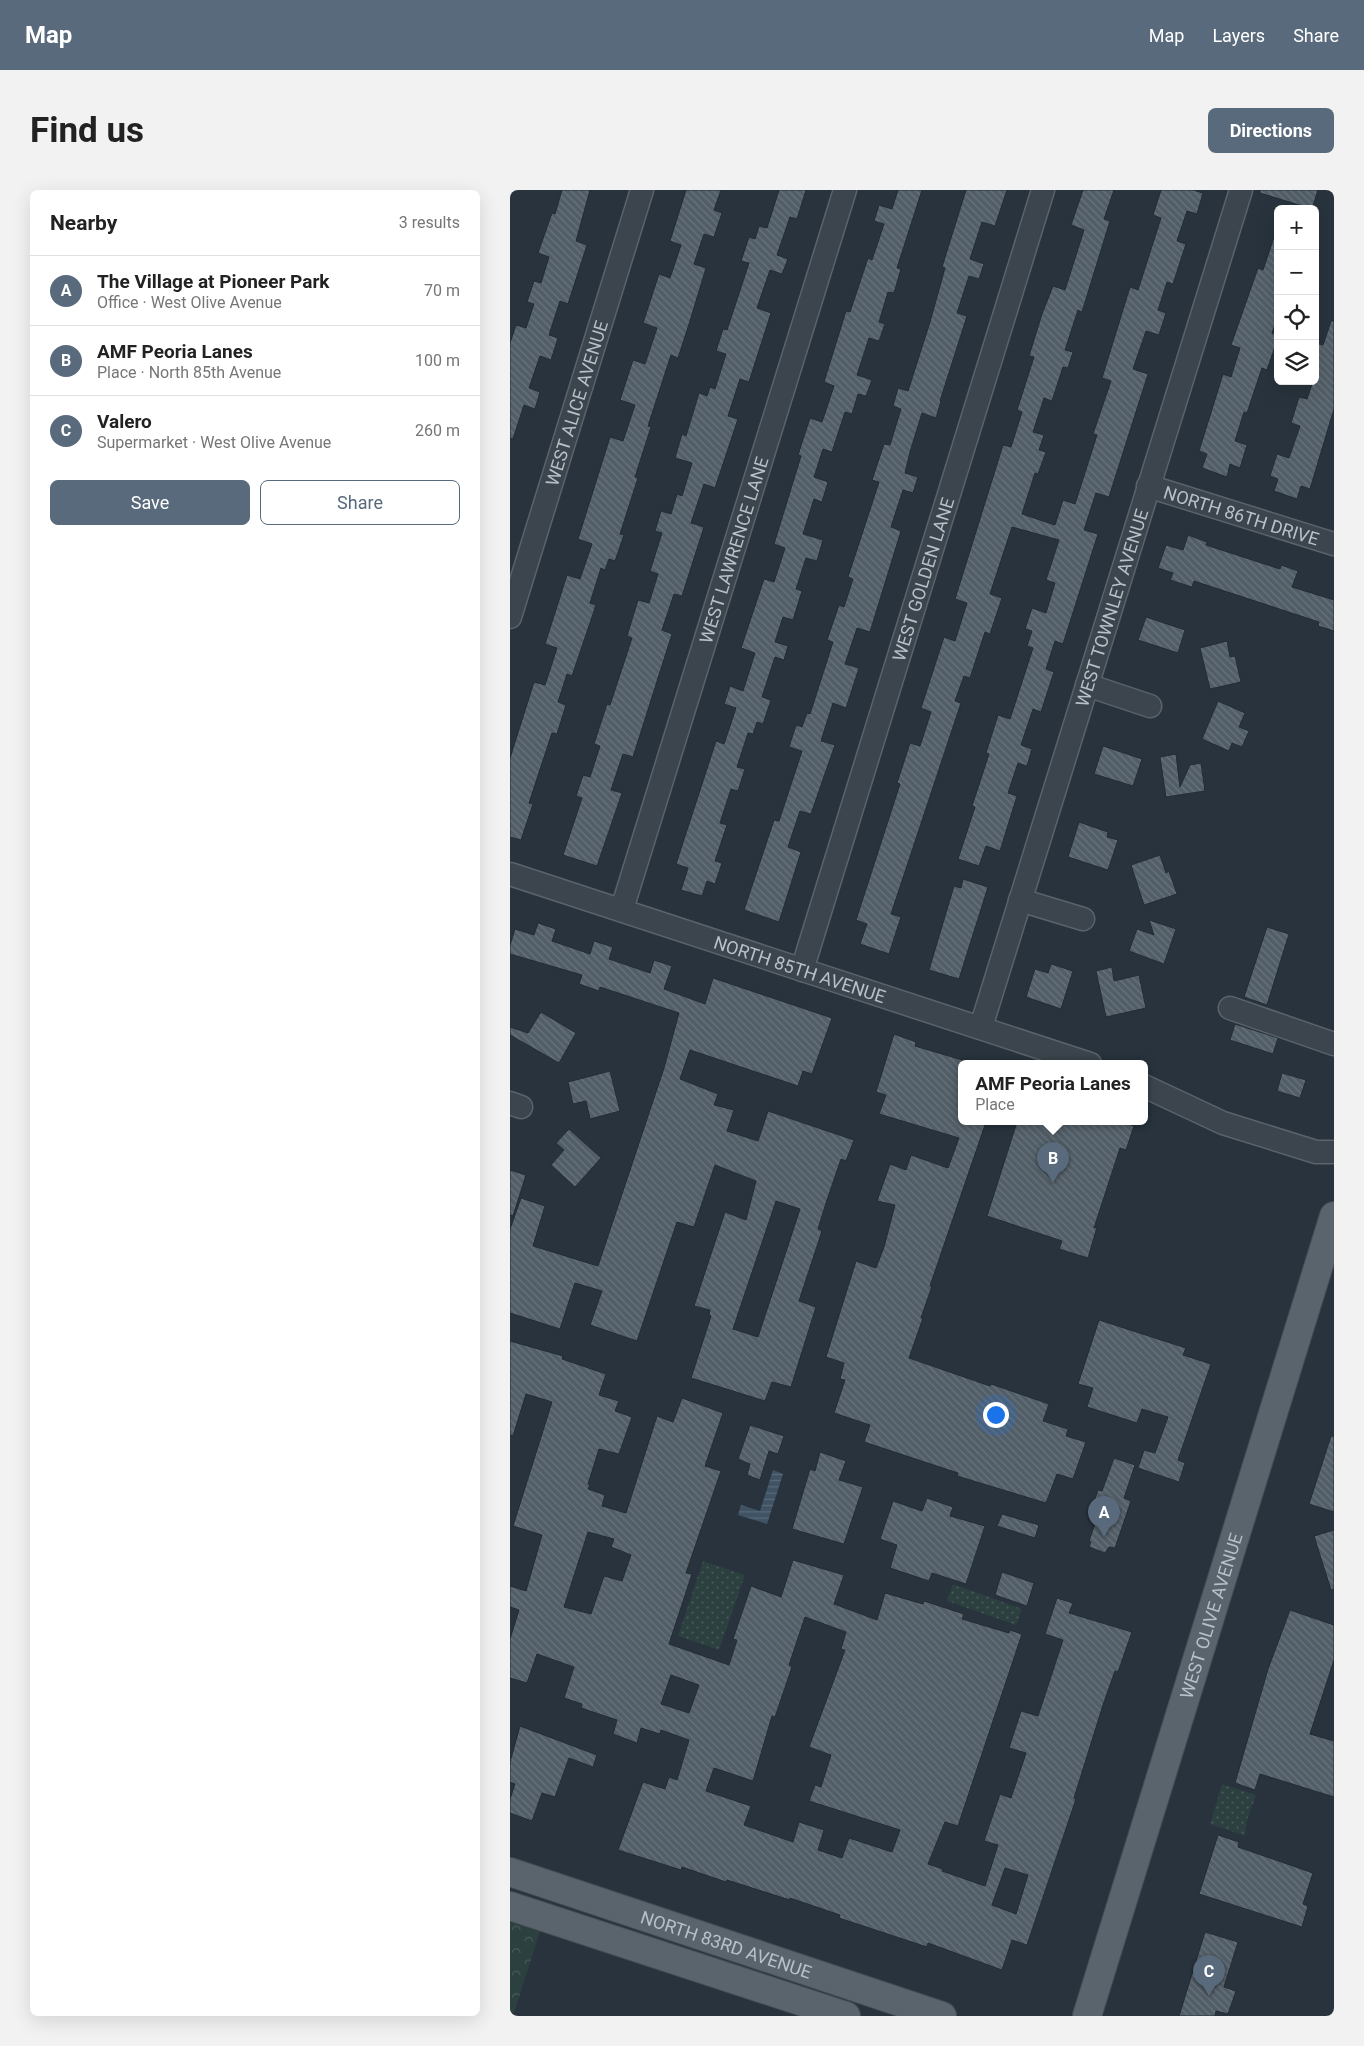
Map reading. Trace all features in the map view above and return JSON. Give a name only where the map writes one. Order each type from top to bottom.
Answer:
[{"type":"main road","name":"WEST OLIVE AVENUE","points":[[1087,2016],[1334,1216]]},
{"type":"main road","name":"NORTH 83RD AVENUE","points":[[510,1872],[942,2016]]},
{"type":"main road","points":[[576,1928],[586,1898]]},
{"type":"main road","name":"NORTH 83RD AVENUE","points":[[510,1906],[846,2016]]},
{"type":"street","name":"WEST ALICE AVENUE","points":[[510,618],[642,190]]},
{"type":"street","name":"WEST LAWRENCE LANE","points":[[622,909],[845,190]]},
{"type":"street","name":"WEST GOLDEN LANE","points":[[802,970],[1043,190]]},
{"type":"street","name":"WEST TOWNLEY AVENUE","points":[[982,1027],[1086,685],[1241,190]]},
{"type":"street","name":"NORTH 86TH DRIVE","points":[[1148,486],[1332,537]]},
{"type":"street","points":[[1086,685],[1150,706]]},
{"type":"street","name":"NORTH 85TH AVENUE","points":[[510,874],[622,909],[1078,1060]]},
{"type":"street","points":[[1020,900],[1083,920]]},
{"type":"street","points":[[1230,1008],[1334,1044]]},
{"type":"street","points":[[1148,1088],[1222,1123],[1316,1152],[1334,1152]]},
{"type":"green space","points":[[703,1561],[745,1575],[719,1650],[678,1636]]},
{"type":"green space","points":[[953,1584],[1022,1609],[1016,1625],[947,1601]]},
{"type":"green space","points":[[1222,1784],[1256,1795],[1247,1820],[1245,1836],[1210,1824]]},
{"type":"green space","points":[[510,1918],[541,1928],[513,2016],[510,2016]]},
{"type":"water","points":[[773,1470],[783,1474],[767,1524],[738,1515],[741,1505],[760,1511]]},
{"type":"building","points":[[562,190],[590,190],[576,241],[587,245],[568,304],[560,301],[549,335],[558,338],[551,360],[540,356],[529,388],[540,392],[535,409],[524,405],[513,439],[510,438],[510,343],[516,325],[526,328],[534,304],[527,302],[534,281],[541,283],[549,257],[538,253],[552,213],[555,214]]},
{"type":"building","points":[[686,190],[721,190],[714,210],[722,213],[714,237],[704,234],[694,264],[706,268],[678,358],[671,355],[648,426],[651,427],[635,477],[638,478],[620,534],[624,535],[615,561],[609,559],[605,570],[601,568],[590,603],[596,605],[572,676],[567,674],[558,702],[566,705],[557,734],[552,733],[529,803],[533,804],[521,840],[510,837],[510,758],[534,682],[545,685],[557,648],[545,644],[567,575],[580,579],[592,544],[578,539],[610,437],[623,441],[635,405],[620,400],[633,360],[645,364],[657,328],[643,323],[659,274],[670,278],[681,245],[670,241]]},
{"type":"building","points":[[779,190],[806,190],[797,219],[790,217],[777,255],[788,259],[782,274],[770,270],[757,308],[771,313],[749,382],[740,379],[728,416],[738,419],[715,488],[704,484],[691,523],[704,527],[682,596],[674,594],[662,630],[672,634],[633,757],[623,754],[611,790],[622,793],[597,866],[563,855],[582,798],[576,796],[583,775],[590,777],[600,746],[594,744],[607,704],[610,705],[632,638],[627,636],[638,600],[649,603],[658,574],[650,571],[662,533],[655,531],[661,511],[671,514],[677,494],[682,496],[692,463],[675,458],[682,434],[686,436],[699,393],[707,396],[710,387],[715,389],[726,354],[716,351],[723,329],[727,330],[749,263],[741,261],[749,237],[755,239],[759,226],[767,228]]},
{"type":"building","points":[[898,190],[922,190],[897,268],[901,269],[894,293],[888,292],[879,322],[885,324],[879,341],[869,338],[857,375],[872,380],[866,396],[858,394],[852,414],[845,412],[832,452],[823,449],[814,477],[828,482],[822,502],[814,499],[803,534],[823,540],[817,561],[806,558],[796,589],[802,591],[793,620],[783,617],[775,642],[788,646],[784,660],[775,657],[762,697],[771,700],[763,724],[757,722],[753,734],[748,733],[737,767],[745,769],[738,791],[731,789],[720,823],[727,825],[715,861],[722,863],[715,884],[707,881],[702,896],[681,890],[688,868],[676,864],[716,741],[724,744],[736,708],[724,704],[730,686],[743,691],[755,653],[741,648],[764,579],[774,582],[785,548],[774,544],[801,456],[798,455],[810,418],[822,422],[834,386],[824,382],[846,311],[850,312],[868,258],[872,260],[884,224],[874,221],[879,205],[892,209]]},
{"type":"building","points":[[966,190],[1007,190],[995,226],[982,222],[970,259],[984,264],[979,279],[969,276],[957,313],[967,316],[936,418],[922,413],[905,473],[918,477],[913,493],[903,490],[891,527],[901,531],[870,632],[857,628],[845,664],[859,668],[846,708],[833,703],[821,741],[835,745],[811,814],[800,811],[788,847],[801,852],[779,922],[744,910],[774,820],[779,821],[802,751],[789,747],[796,725],[802,727],[807,713],[810,714],[833,642],[827,640],[839,605],[844,607],[853,579],[848,577],[879,482],[872,480],[884,444],[890,445],[901,409],[893,406],[898,388],[908,391],[930,322],[945,268],[942,267]]},
{"type":"building","points":[[1083,190],[1114,190],[1104,219],[1110,221],[1082,312],[1078,310],[1065,350],[1073,352],[1068,368],[1063,367],[1052,401],[1044,398],[1033,432],[1044,435],[1039,450],[1046,452],[1038,474],[1035,473],[1022,514],[1055,525],[1063,500],[1075,504],[1097,435],[1093,434],[1111,381],[1102,378],[1130,287],[1138,290],[1161,218],[1153,215],[1161,190],[1193,190],[1203,193],[1197,214],[1187,211],[1177,241],[1186,244],[1173,284],[1167,282],[1158,310],[1166,313],[1159,335],[1146,331],[1133,369],[1148,374],[1109,497],[1096,493],[1084,530],[1098,534],[1063,644],[1055,641],[1046,669],[1054,672],[1041,712],[1033,709],[1021,745],[1032,749],[1027,766],[1018,763],[1008,793],[1017,796],[1000,851],[986,846],[979,866],[958,859],[975,807],[972,806],[989,754],[986,753],[998,715],[1010,719],[1033,648],[1027,646],[1032,631],[1025,629],[1032,608],[1046,613],[1055,583],[1046,580],[1059,540],[1012,527],[990,594],[1002,598],[990,634],[985,632],[970,678],[964,676],[955,701],[961,703],[891,914],[901,917],[889,954],[860,944],[867,924],[856,920],[900,784],[897,783],[910,743],[920,746],[931,712],[921,708],[944,637],[955,641],[967,603],[955,599],[1003,445],[1011,447],[1022,412],[1017,410],[1034,357],[1029,356],[1042,314],[1053,286],[1065,290],[1084,230],[1071,225]]},
{"type":"building","points":[[1260,190],[1318,190],[1313,205],[1299,205],[1260,193]]},
{"type":"building","points":[[1274,237],[1274,327],[1272,333],[1274,334],[1274,350],[1267,370],[1262,368],[1247,413],[1244,412],[1235,441],[1247,445],[1240,468],[1230,464],[1227,477],[1202,468],[1207,454],[1199,451],[1223,374],[1231,377],[1240,348],[1231,345],[1258,268],[1263,270]]},
{"type":"building","points":[[1331,321],[1334,321],[1334,409],[1310,489],[1301,486],[1297,499],[1274,491],[1278,479],[1270,476],[1277,454],[1289,458],[1300,426],[1291,423],[1299,397],[1307,399],[1312,385],[1319,385],[1319,344],[1323,345]]},
{"type":"building","points":[[1188,535],[1207,542],[1206,545],[1280,569],[1281,565],[1298,571],[1292,587],[1334,600],[1334,631],[1318,626],[1319,622],[1194,581],[1192,587],[1170,580],[1173,573],[1158,568],[1166,545],[1183,550]]},
{"type":"building","points":[[1146,617],[1185,630],[1178,653],[1138,640]]},
{"type":"building","points":[[1227,641],[1230,657],[1235,656],[1241,682],[1210,689],[1200,648]]},
{"type":"building","points":[[1218,701],[1245,713],[1239,727],[1249,731],[1242,747],[1232,743],[1229,751],[1202,739]]},
{"type":"building","points":[[1103,746],[1142,759],[1133,786],[1094,774]]},
{"type":"building","points":[[1176,754],[1180,787],[1190,765],[1201,763],[1205,791],[1166,797],[1160,757]]},
{"type":"building","points":[[1079,822],[1108,832],[1107,837],[1118,840],[1108,870],[1068,857]]},
{"type":"building","points":[[1160,855],[1166,873],[1169,871],[1177,894],[1144,905],[1131,865]]},
{"type":"building","points":[[963,879],[988,887],[959,979],[929,970],[954,886],[961,888]]},
{"type":"building","points":[[1149,920],[1176,929],[1164,964],[1129,951],[1137,929],[1154,935]]},
{"type":"building","points":[[538,923],[556,929],[552,941],[590,954],[594,941],[613,947],[609,959],[650,973],[654,960],[672,966],[664,989],[705,1004],[713,978],[832,1018],[812,1074],[803,1071],[798,1086],[690,1050],[680,1079],[718,1094],[714,1105],[734,1110],[727,1131],[758,1141],[768,1111],[854,1140],[846,1161],[841,1159],[818,1229],[822,1231],[799,1301],[816,1307],[791,1387],[772,1382],[765,1401],[691,1378],[711,1316],[709,1315],[710,1310],[694,1306],[706,1269],[725,1212],[746,1220],[756,1181],[715,1165],[694,1227],[677,1222],[637,1341],[590,1325],[602,1291],[575,1283],[560,1329],[510,1313],[510,1229],[521,1198],[545,1206],[533,1246],[598,1266],[664,1068],[679,1013],[600,987],[599,991],[579,984],[582,975],[510,954],[510,945],[515,929],[534,935]],"holes":[[[776,1201],[800,1209],[758,1337],[733,1329]]]},
{"type":"building","points":[[1267,927],[1289,934],[1267,1005],[1244,997]]},
{"type":"building","points":[[1051,964],[1073,971],[1061,1009],[1026,997],[1035,969],[1048,973]]},
{"type":"building","points":[[1112,967],[1114,981],[1139,975],[1146,1008],[1106,1017],[1096,971]]},
{"type":"building","points":[[541,1012],[576,1033],[559,1063],[510,1035],[510,1027],[528,1033]]},
{"type":"building","points":[[1235,1024],[1278,1038],[1273,1054],[1230,1040]]},
{"type":"building","points":[[894,1034],[916,1042],[915,1046],[962,1060],[958,1060],[958,1125],[985,1125],[930,1286],[932,1286],[921,1318],[923,1318],[909,1358],[1049,1404],[1043,1421],[1068,1429],[1066,1436],[1086,1442],[1073,1479],[1057,1474],[1046,1503],[957,1476],[958,1473],[864,1442],[870,1425],[834,1413],[845,1380],[840,1379],[844,1363],[826,1357],[856,1261],[876,1268],[884,1247],[895,1205],[877,1201],[890,1164],[906,1170],[911,1155],[948,1168],[959,1138],[879,1114],[886,1095],[876,1092]]},
{"type":"building","points":[[610,1071],[620,1111],[590,1119],[586,1101],[573,1104],[568,1082]]},
{"type":"building","points":[[1282,1073],[1306,1080],[1300,1098],[1277,1091]]},
{"type":"building","points":[[1016,1125],[1134,1126],[1126,1150],[1120,1148],[1094,1228],[1097,1227],[1088,1258],[1059,1249],[1062,1241],[987,1216]]},
{"type":"building","points":[[569,1129],[601,1158],[575,1187],[551,1165],[564,1150],[556,1143]]},
{"type":"building","points":[[510,1170],[526,1175],[513,1216],[510,1215]]},
{"type":"building","points":[[1099,1320],[1186,1348],[1183,1355],[1211,1364],[1178,1460],[1185,1463],[1179,1482],[1138,1468],[1144,1450],[1155,1453],[1168,1417],[1142,1409],[1137,1423],[1087,1407],[1093,1388],[1078,1384]]},
{"type":"building","points":[[510,1341],[563,1356],[562,1359],[606,1374],[599,1395],[619,1401],[615,1411],[632,1417],[619,1454],[599,1449],[588,1489],[605,1495],[602,1506],[626,1513],[657,1416],[673,1422],[682,1398],[723,1413],[705,1466],[721,1471],[686,1573],[692,1574],[669,1644],[729,1665],[737,1640],[733,1639],[751,1586],[781,1597],[793,1560],[844,1575],[834,1604],[877,1620],[885,1593],[923,1604],[924,1601],[964,1614],[962,1619],[1009,1633],[1010,1630],[1022,1634],[958,1826],[945,1822],[928,1864],[985,1886],[998,1845],[984,1841],[1000,1794],[1011,1798],[1026,1753],[1009,1748],[1021,1711],[1038,1716],[1063,1640],[1045,1634],[1057,1598],[1073,1603],[1069,1613],[1132,1632],[1118,1672],[1115,1671],[1103,1705],[1074,1798],[1076,1799],[1027,1945],[1012,1940],[1002,1970],[928,1943],[927,1947],[839,1918],[840,1915],[790,1898],[790,1900],[727,1880],[726,1882],[682,1867],[681,1870],[618,1850],[643,1782],[665,1789],[669,1777],[677,1780],[689,1740],[661,1730],[660,1734],[641,1728],[637,1743],[613,1734],[617,1720],[581,1708],[582,1704],[564,1698],[574,1667],[537,1654],[527,1683],[510,1678],[510,1639],[519,1610],[510,1607],[510,1586],[526,1591],[542,1535],[513,1526],[552,1402],[526,1394],[513,1436],[510,1435]],"holes":[[[588,1532],[614,1539],[611,1547],[631,1555],[622,1581],[604,1576],[591,1614],[564,1607]],[[805,1617],[846,1632],[841,1649],[845,1650],[809,1747],[831,1755],[821,1787],[815,1785],[809,1801],[900,1830],[892,1852],[849,1838],[842,1858],[818,1850],[824,1830],[799,1822],[793,1842],[744,1825],[751,1806],[706,1791],[714,1768],[753,1781],[772,1716],[775,1717],[792,1667],[789,1665]],[[671,1675],[699,1685],[689,1713],[661,1704]],[[1005,1868],[1028,1875],[1016,1914],[992,1905]]]},
{"type":"building","points":[[750,1425],[784,1436],[778,1454],[769,1451],[760,1480],[747,1475],[750,1464],[738,1459]]},
{"type":"building","points":[[1331,1436],[1334,1436],[1334,1512],[1309,1504]]},
{"type":"building","points":[[820,1452],[846,1461],[839,1480],[863,1487],[844,1544],[792,1529],[810,1469],[815,1471]]},
{"type":"building","points":[[1114,1458],[1135,1465],[1124,1498],[1131,1501],[1115,1548],[1109,1547],[1105,1553],[1089,1547],[1091,1542],[1089,1541],[1098,1515],[1090,1513],[1098,1490],[1102,1491]]},
{"type":"building","points":[[927,1498],[953,1507],[950,1516],[985,1526],[966,1584],[932,1573],[929,1581],[890,1568],[897,1545],[880,1539],[893,1501],[922,1511]]},
{"type":"building","points":[[1002,1514],[1039,1525],[1035,1538],[997,1526]]},
{"type":"building","points":[[1334,1530],[1334,1589],[1331,1590],[1314,1536]]},
{"type":"building","points":[[1002,1572],[1034,1583],[1027,1606],[995,1595]]},
{"type":"building","points":[[1290,1610],[1334,1625],[1334,1660],[1310,1734],[1334,1741],[1334,1797],[1260,1774],[1255,1790],[1235,1783],[1268,1669]]},
{"type":"building","points":[[520,1726],[597,1755],[593,1767],[569,1758],[555,1797],[542,1793],[532,1821],[510,1813],[510,1799],[515,1784],[510,1782],[510,1762]]},
{"type":"building","points":[[1218,1835],[1239,1842],[1238,1847],[1313,1873],[1303,1904],[1308,1906],[1302,1927],[1199,1894]]},
{"type":"building","points":[[1205,1932],[1238,1942],[1224,1987],[1236,1991],[1228,2014],[1216,2011],[1215,2016],[1179,2016]]},
{"type":"place","name":"AMF Peoria Lanes","points":[[1053,1183]]},
{"type":"place","name":"The Village at Pioneer Park","points":[[1104,1537]]},
{"type":"place","name":"Valero","points":[[1209,1996]]}]
